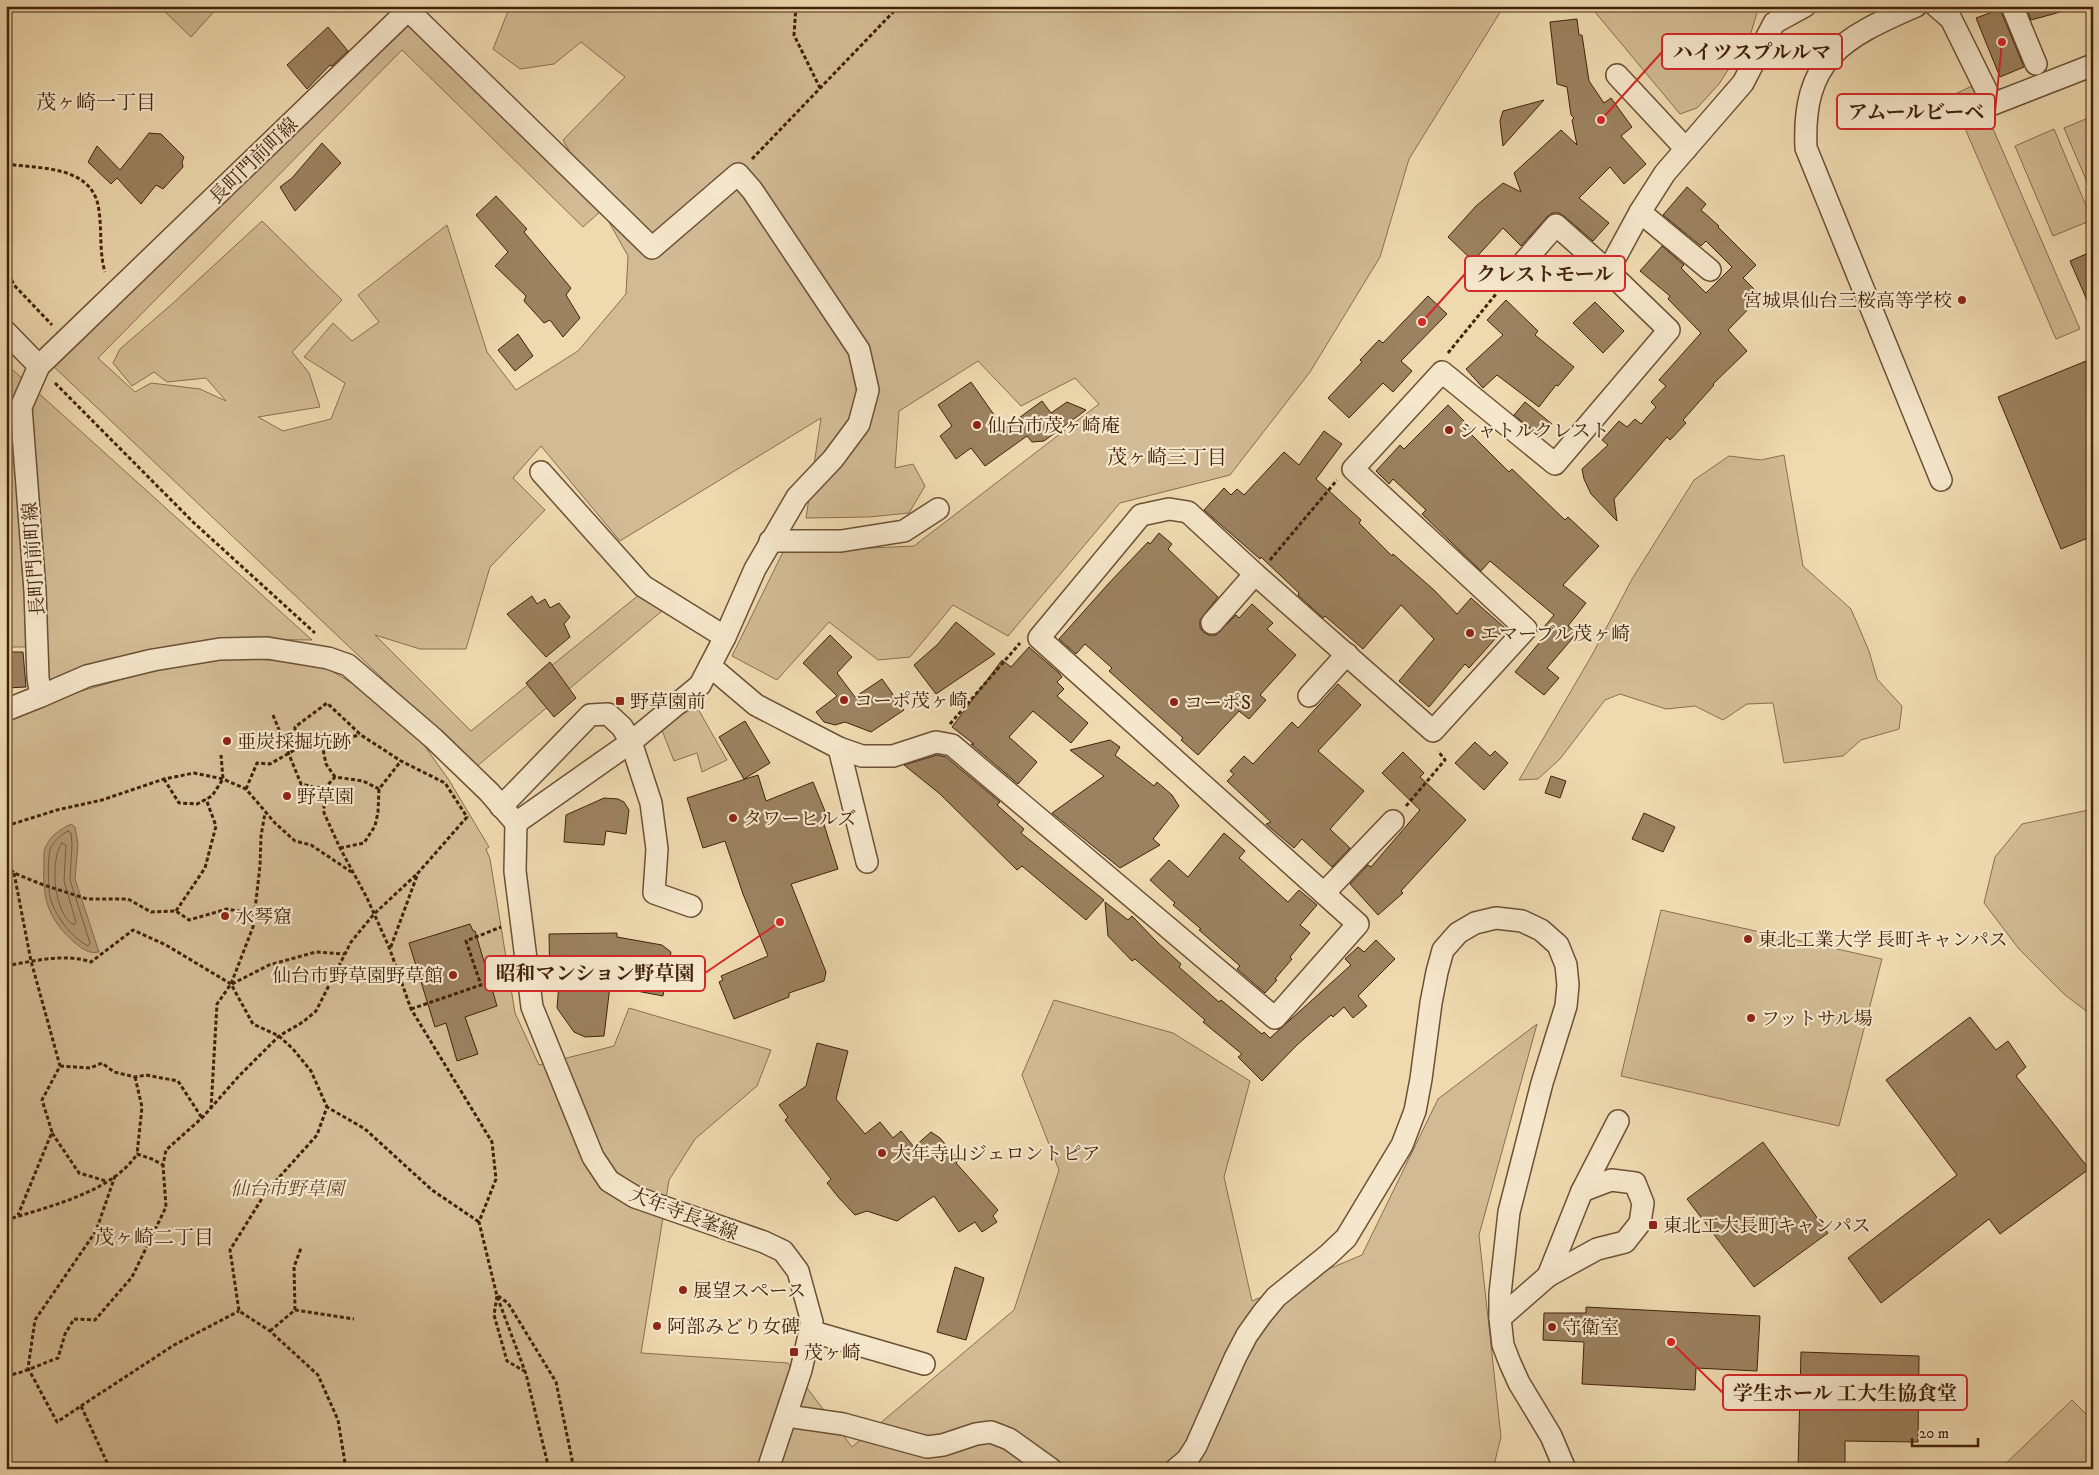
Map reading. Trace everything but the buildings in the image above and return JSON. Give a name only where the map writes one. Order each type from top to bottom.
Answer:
[{"type":"street","points":[[1608,271],[1640,212],[1665,173],[1743,83],[1774,23],[1805,6]]},
{"type":"street","points":[[1916,6],[1876,24],[1849,39],[1831,55],[1819,73],[1809,97],[1805,123],[1806,148],[1941,480]]},
{"type":"street","points":[[1936,6],[1951,19],[1993,104],[2093,65]]},
{"type":"street","points":[[2012,6],[2036,64]]},
{"type":"street","name":"長町門前町線","points":[[41,696],[38,678],[35,591],[21,407],[39,366],[406,8],[652,248],[738,174]]},
{"type":"street","points":[[1617,75],[1686,149]]},
{"type":"street","points":[[6,710],[88,676],[153,660],[220,650],[267,648],[328,658],[348,665],[433,738],[489,792],[516,823],[631,742],[700,685],[770,541],[797,497],[833,459],[859,424],[868,390],[859,350],[752,190],[738,174]]},
{"type":"street","points":[[1640,212],[1710,270]]},
{"type":"street","points":[[710,666],[756,705],[839,748],[862,756],[893,756],[936,742],[952,745],[1275,1018],[1358,924],[1325,892],[1039,638],[1141,515],[1169,509],[1188,512],[1255,574],[1433,731],[1526,628],[1353,470],[1442,372],[1555,464],[1669,330],[1608,271],[1556,225],[1510,278]]},
{"type":"street","points":[[6,332],[39,366]]},
{"type":"street","points":[[541,472],[643,586],[725,637]]},
{"type":"street","points":[[770,541],[841,541],[904,531],[938,509]]},
{"type":"street","points":[[1212,622],[1255,574]]},
{"type":"street","points":[[1309,696],[1347,654]]},
{"type":"street","points":[[501,807],[590,716],[608,714],[622,727],[631,742],[651,803],[657,849],[654,893],[690,906]]},
{"type":"street","points":[[839,748],[867,862]]},
{"type":"street","points":[[1325,892],[1393,821]]},
{"type":"street","name":"大年寺長峯線","points":[[516,823],[514,870],[532,1007],[593,1157],[608,1181],[635,1197],[764,1242],[783,1251],[798,1270],[812,1322],[786,1416],[768,1469]]},
{"type":"street","points":[[1176,1469],[1187,1460],[1196,1446],[1247,1335],[1276,1297],[1346,1238],[1402,1145],[1415,1111],[1431,1003],[1443,950],[1458,933],[1475,923],[1496,918],[1522,921],[1541,930],[1558,945],[1566,965],[1568,985],[1566,1006],[1542,1083],[1509,1212],[1500,1294],[1500,1318],[1504,1345],[1510,1363],[1551,1436],[1565,1469]]},
{"type":"street","points":[[1548,1276],[1582,1191],[1618,1121]]},
{"type":"street","points":[[1500,1318],[1548,1276],[1597,1248],[1625,1242],[1640,1223],[1643,1203],[1635,1184],[1611,1180],[1582,1191]]},
{"type":"street","points":[[810,1331],[924,1364]]},
{"type":"street","points":[[786,1416],[843,1424],[928,1447],[943,1446],[976,1434],[991,1432],[1009,1439],[1051,1469]]},
{"type":"path","points":[[6,11],[11,6]]},
{"type":"path","points":[[796,6],[794,35],[820,88]]},
{"type":"path","points":[[738,174],[899,6]]},
{"type":"path","points":[[6,164],[70,173],[90,187],[97,198],[102,263],[105,272],[120,289]]},
{"type":"path","points":[[6,268],[14,285],[67,339]]},
{"type":"path","points":[[1442,372],[1447,354],[1510,278]]},
{"type":"path","points":[[39,366],[193,522],[318,636]]},
{"type":"path","points":[[1255,574],[1268,562],[1344,472],[1353,470]]},
{"type":"path","points":[[943,743],[950,724],[1027,635],[1039,638]]},
{"type":"path","points":[[6,1376],[12,1376],[28,1368],[58,1358],[65,1334],[74,1319],[94,1320],[132,1277],[166,1207],[163,1165],[166,1150],[211,1109],[239,1076],[279,1036],[303,1022],[316,1011],[351,942],[374,914],[418,873],[467,817],[445,783],[401,761],[361,735],[327,703],[295,727],[295,750]]},
{"type":"path","points":[[273,715],[287,754],[301,784],[324,789]]},
{"type":"path","points":[[1393,821],[1445,760],[1432,744],[1433,731]]},
{"type":"path","points":[[246,789],[257,762],[270,764],[295,750],[361,735]]},
{"type":"path","points":[[322,744],[326,764],[335,777],[363,781],[379,788]]},
{"type":"path","points":[[164,779],[179,803],[197,804],[212,796],[223,779],[221,755]]},
{"type":"path","points":[[340,848],[364,843],[375,826],[378,812],[379,788],[401,761]]},
{"type":"path","points":[[6,826],[57,810],[102,800],[164,779],[194,773],[223,779],[246,789],[295,841],[311,846],[354,874]]},
{"type":"path","points":[[335,777],[324,789],[324,812],[390,950],[411,1009],[492,1142],[496,1179],[479,1222],[497,1296],[524,1371],[549,1469]]},
{"type":"path","points":[[176,911],[204,868],[216,826],[206,800]]},
{"type":"path","points":[[211,1109],[216,1004],[231,984],[253,927],[260,866],[261,836],[266,812]]},
{"type":"path","points":[[6,865],[14,873],[87,899],[128,899],[151,912],[176,911],[189,920],[227,909],[255,914]]},
{"type":"path","points":[[14,873],[31,962],[60,1066],[42,1100],[52,1132],[80,1173],[106,1181]]},
{"type":"path","points":[[390,950],[418,873]]},
{"type":"path","points":[[411,1009],[481,985],[466,941],[521,920]]},
{"type":"path","points":[[6,966],[79,958],[91,962],[133,930],[166,945],[231,984],[253,1024],[279,1036],[311,1071],[327,1107],[365,1129],[432,1190],[479,1222]]},
{"type":"path","points":[[231,984],[269,965],[316,952],[344,954]]},
{"type":"path","points":[[60,1066],[90,1068],[102,1063],[114,1072],[135,1077],[146,1075],[178,1081],[202,1118]]},
{"type":"path","points":[[6,1220],[89,1193],[131,1164],[137,1154],[142,1107],[135,1077]]},
{"type":"path","points":[[327,1107],[317,1134],[266,1192],[230,1250],[239,1311],[270,1331],[318,1375],[338,1420],[346,1469]]},
{"type":"path","points":[[18,1216],[52,1132]]},
{"type":"path","points":[[137,1154],[163,1165]]},
{"type":"path","points":[[115,1175],[96,1231],[35,1320],[28,1368],[57,1422],[174,1345],[239,1311]]},
{"type":"path","points":[[295,1310],[294,1267],[301,1248]]},
{"type":"path","points":[[497,1296],[494,1315],[506,1361],[524,1371]]},
{"type":"path","points":[[497,1296],[508,1302],[556,1382],[574,1469]]},
{"type":"path","points":[[270,1331],[295,1310],[354,1319]]},
{"type":"path","points":[[81,1406],[110,1469]]},
{"type":"path","points":[[325,1469],[345,1463]]},
{"type":"green space","points":[[159,6],[219,6],[191,37]]},
{"type":"green space","points":[[510,6],[1504,6],[1409,159],[1380,257],[1310,372],[1230,475],[1120,503],[1008,636],[953,605],[910,657],[878,660],[829,622],[777,680],[732,656],[783,552],[914,546],[1099,404],[1075,378],[1021,406],[978,361],[899,411],[895,468],[913,464],[925,486],[909,513],[869,517],[806,518],[821,418],[620,541],[541,446],[513,478],[545,510],[490,567],[466,649],[420,649],[375,635],[471,731],[640,594],[662,611],[476,767],[52,365],[409,23],[601,211],[583,227],[402,50],[98,358],[135,392],[151,383],[200,389],[226,401],[206,378],[167,382],[154,372],[132,386],[113,363],[120,349],[262,221],[342,300],[292,352],[309,373],[320,407],[258,417],[283,431],[331,419],[345,383],[304,357],[333,323],[352,341],[379,322],[358,295],[447,225],[487,352],[516,390],[578,351],[626,294],[628,256],[563,140],[625,77],[581,42],[554,64],[520,69],[493,49]]},
{"type":"green space","points":[[1590,6],[1759,6],[1750,36],[1719,84],[1697,108],[1680,114]]},
{"type":"green space","points":[[1974,85],[2080,329],[2056,339],[1951,96]]},
{"type":"green space","points":[[2093,116],[2093,196],[2064,128]]},
{"type":"green space","points":[[2054,129],[2092,220],[2053,236],[2015,146]]},
{"type":"green space","points":[[6,369],[13,370],[312,640],[226,639],[33,689],[26,647],[6,647]]},
{"type":"green space","points":[[1784,455],[1803,566],[1851,609],[1869,651],[1877,679],[1902,706],[1899,729],[1861,740],[1843,756],[1784,763],[1773,703],[1747,704],[1723,720],[1695,706],[1666,709],[1620,694],[1605,700],[1560,759],[1538,779],[1519,780],[1592,655],[1632,579],[1694,480],[1729,456],[1761,460]]},
{"type":"green space","name":"仙台市野草園","points":[[231,657],[320,664],[355,685],[421,741],[449,780],[489,847],[486,849],[490,859],[515,1013],[539,1065],[614,1046],[629,1008],[771,1050],[757,1086],[695,1139],[669,1180],[641,1353],[788,1363],[852,1447],[1014,1310],[1059,1170],[1022,1075],[1054,1000],[1173,1033],[1250,1081],[1224,1177],[1252,1301],[1362,1255],[1438,1099],[1537,1024],[1479,1235],[1501,1437],[1493,1469],[6,1469],[6,722],[78,692],[148,672]]},
{"type":"green space","points":[[697,707],[727,760],[702,772],[697,753],[674,761],[660,725]]},
{"type":"green space","points":[[2093,809],[2093,1016],[2065,995],[2019,949],[1984,903],[1995,857],[2022,824]]},
{"type":"green space","name":"フットサル場","points":[[1661,910],[1882,959],[1839,1126],[1621,1076]]},
{"type":"green space","points":[[2072,1400],[2093,1421],[2093,1469],[2000,1469]]},
{"type":"water","points":[[71,824],[75,827],[78,844],[75,879],[99,952],[86,951],[66,934],[53,917],[46,899],[44,889],[45,848],[53,836]]},
{"type":"place","name":"アムールビーベ","points":[[2002,42]]},
{"type":"place","name":"ハイツスプルルマ","points":[[1601,120]]},
{"type":"place","name":"宮城県仙台三桜高等学校","points":[[1962,300]]},
{"type":"place","name":"クレストモール","points":[[1422,322]]},
{"type":"place","name":"仙台市茂ヶ崎庵","points":[[977,425]]},
{"type":"place","name":"シャトルクレスト","points":[[1449,430]]},
{"type":"place","name":"エマーブル茂ヶ崎","points":[[1470,633]]},
{"type":"place","name":"コーポ茂ヶ崎","points":[[844,700]]},
{"type":"place","name":"野草園前","points":[[620,701]]},
{"type":"place","name":"コーポS","points":[[1174,702]]},
{"type":"place","name":"亜炭採掘坑跡","points":[[227,741]]},
{"type":"place","name":"野草園","points":[[287,796]]},
{"type":"place","name":"タワーヒルズ","points":[[733,818]]},
{"type":"place","name":"水琴窟","points":[[225,916]]},
{"type":"place","name":"昭和マンション野草園","points":[[780,922]]},
{"type":"place","name":"東北工業大学 長町キャンパス","points":[[1748,939]]},
{"type":"place","name":"仙台市野草園野草館","points":[[453,975]]},
{"type":"place","name":"フットサル場","points":[[1751,1018]]},
{"type":"place","name":"大年寺山ジェロントピア","points":[[882,1153]]},
{"type":"place","name":"東北工大長町キャンパス","points":[[1653,1225]]},
{"type":"place","name":"展望スペース","points":[[683,1290]]},
{"type":"place","name":"阿部みどり女碑","points":[[657,1326]]},
{"type":"place","name":"守衛室","points":[[1552,1327]]},
{"type":"place","name":"学生ホール 工大生協食堂","points":[[1671,1342]]},
{"type":"place","name":"茂ヶ崎","points":[[794,1352]]},
{"type":"district","name":"茂ヶ崎一丁目","points":[[96,102]]},
{"type":"district","name":"茂ヶ崎三丁目","points":[[1167,457]]},
{"type":"district","name":"茂ヶ崎二丁目","points":[[154,1237]]}]
